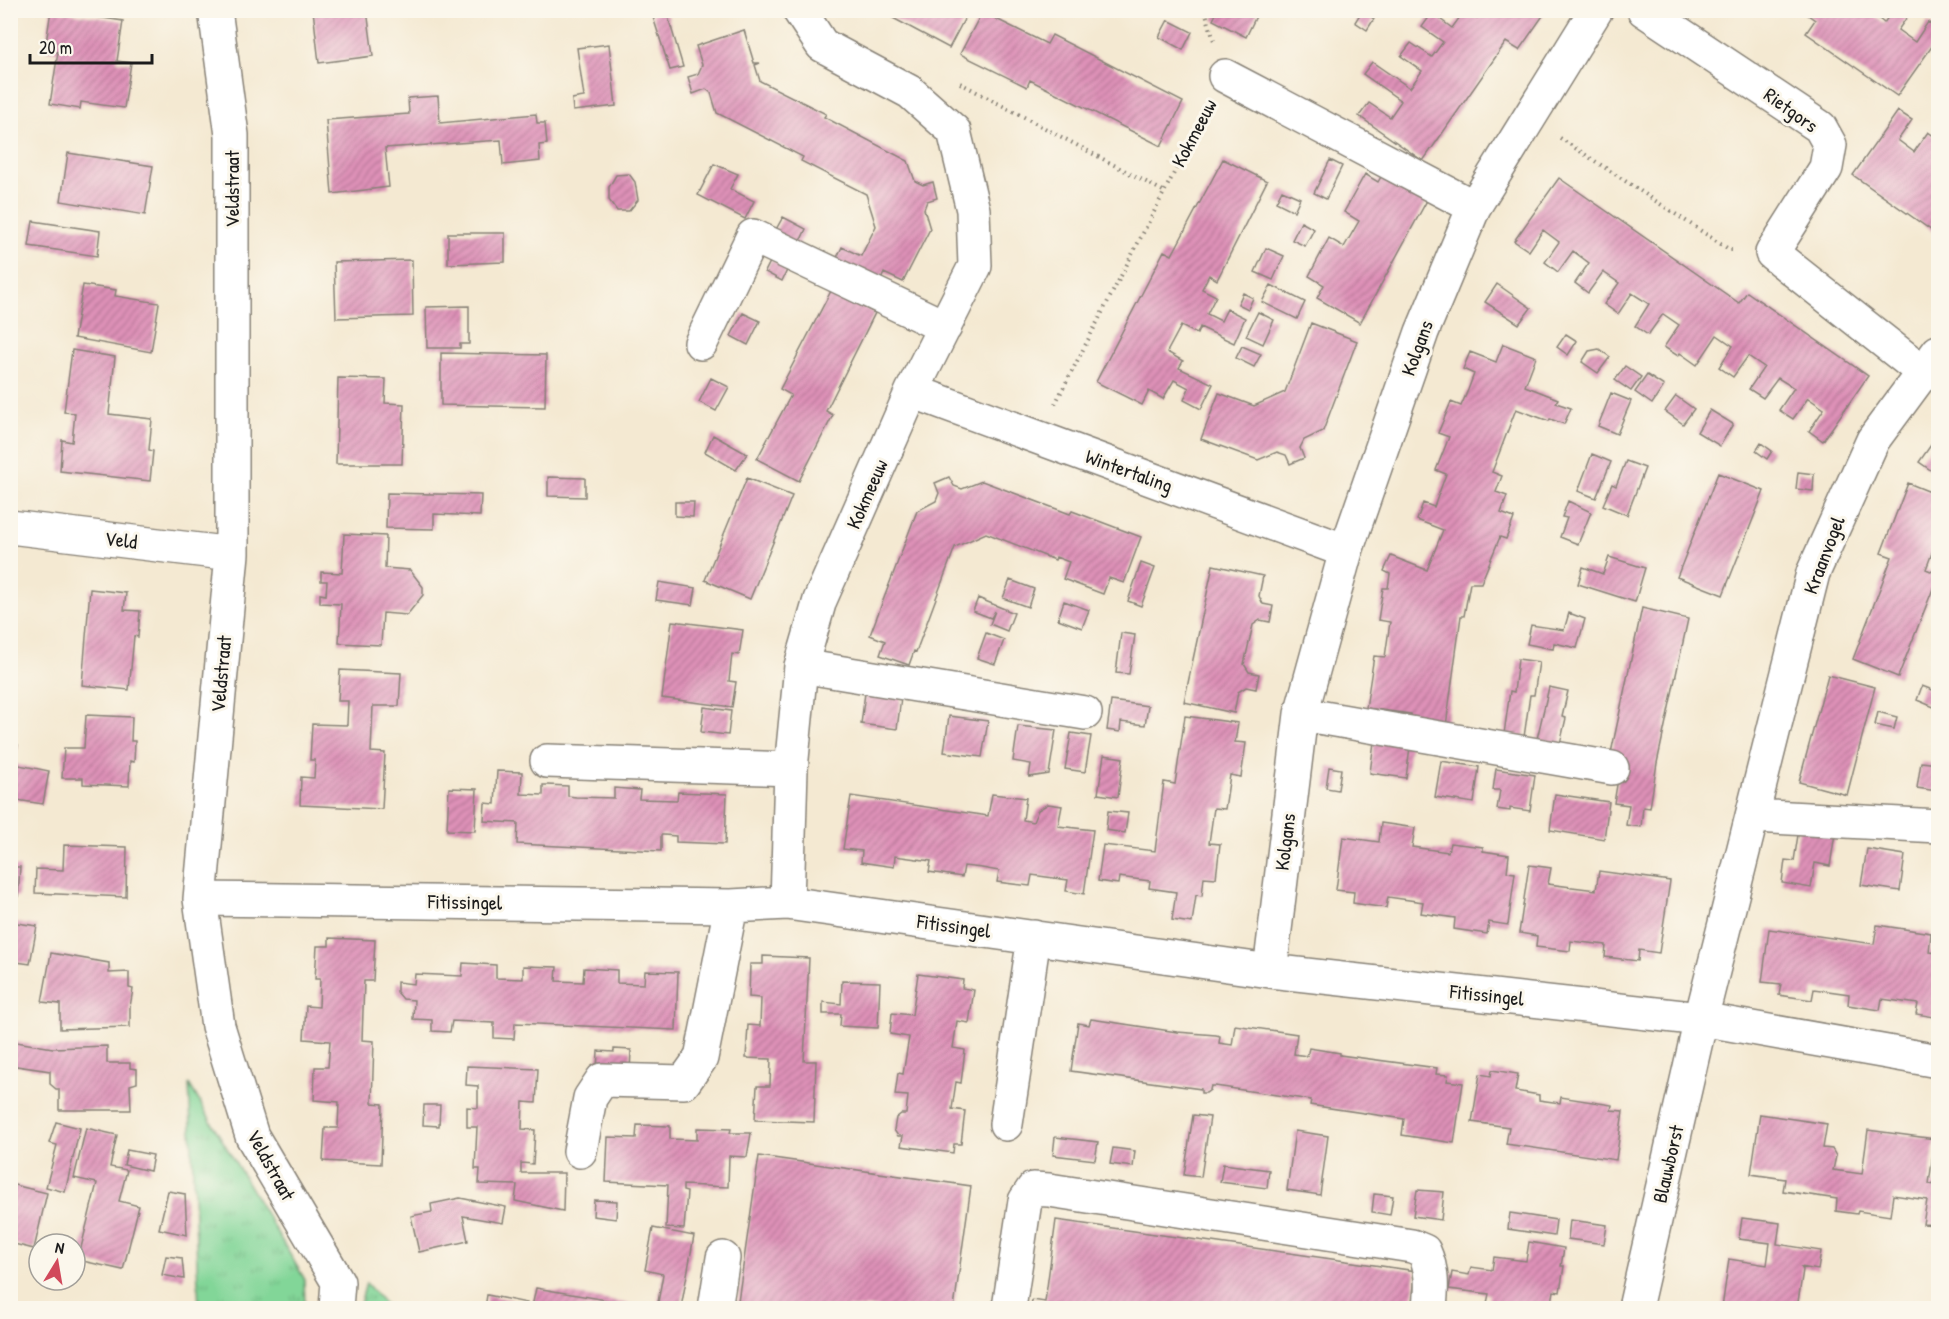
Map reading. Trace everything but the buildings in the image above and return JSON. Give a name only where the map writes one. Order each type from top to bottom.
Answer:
[{"type":"street","name":"Veldstraat","points":[[215,10],[232,135],[232,554],[200,899],[218,1026],[252,1136],[339,1282],[336,1308]]},
{"type":"street","name":"Kokmeeuw","points":[[787,903],[791,769],[801,666],[820,600],[912,391],[975,266],[973,210],[954,131],[909,92],[822,45],[799,10]]},
{"type":"street","name":"Kolgans","points":[[1270,971],[1300,714],[1346,551],[1422,332],[1474,207],[1596,10]]},
{"type":"street","name":"Rietgors","points":[[1644,10],[1820,127],[1830,145],[1826,168],[1772,253]]},
{"type":"street","points":[[1225,75],[1474,207]]},
{"type":"street","points":[[701,343],[753,236],[945,327]]},
{"type":"street","points":[[1772,253],[1931,362]]},
{"type":"street","name":"Kraanvogel","points":[[1701,1019],[1813,573],[1874,440],[1931,362]]},
{"type":"street","name":"Wintertaling","points":[[912,391],[1346,551]]},
{"type":"street","name":"Veld","points":[[10,527],[232,554]]},
{"type":"street","points":[[801,666],[1085,713]]},
{"type":"street","points":[[1300,714],[1612,768]]},
{"type":"street","points":[[548,762],[791,769]]},
{"type":"street","points":[[1753,816],[1938,826]]},
{"type":"street","name":"Fitissingel","points":[[200,899],[731,906],[787,903],[1270,971],[1701,1019],[1938,1061]]},
{"type":"street","points":[[580,1151],[590,1098],[602,1080],[684,1082],[701,1058],[731,906]]},
{"type":"street","points":[[1006,1124],[1034,937]]},
{"type":"street","name":"Blauwborst","points":[[1635,1308],[1701,1019]]},
{"type":"street","points":[[1010,1308],[1025,1201],[1033,1189],[1412,1246],[1424,1251],[1430,1264],[1433,1282],[1430,1308]]},
{"type":"street","points":[[715,1308],[723,1258]]},
{"type":"path","name":"Kokmeeuw","points":[[1038,437],[1163,191],[1225,75]]},
{"type":"path","name":"Kokmeeuw","points":[[909,92],[957,81],[1163,191]]},
{"type":"path","points":[[1529,118],[1730,250],[1772,253]]},
{"type":"green space","points":[[189,1084],[304,1278],[305,1308],[199,1308]]},
{"type":"green space","points":[[366,1283],[388,1308],[359,1308]]}]
